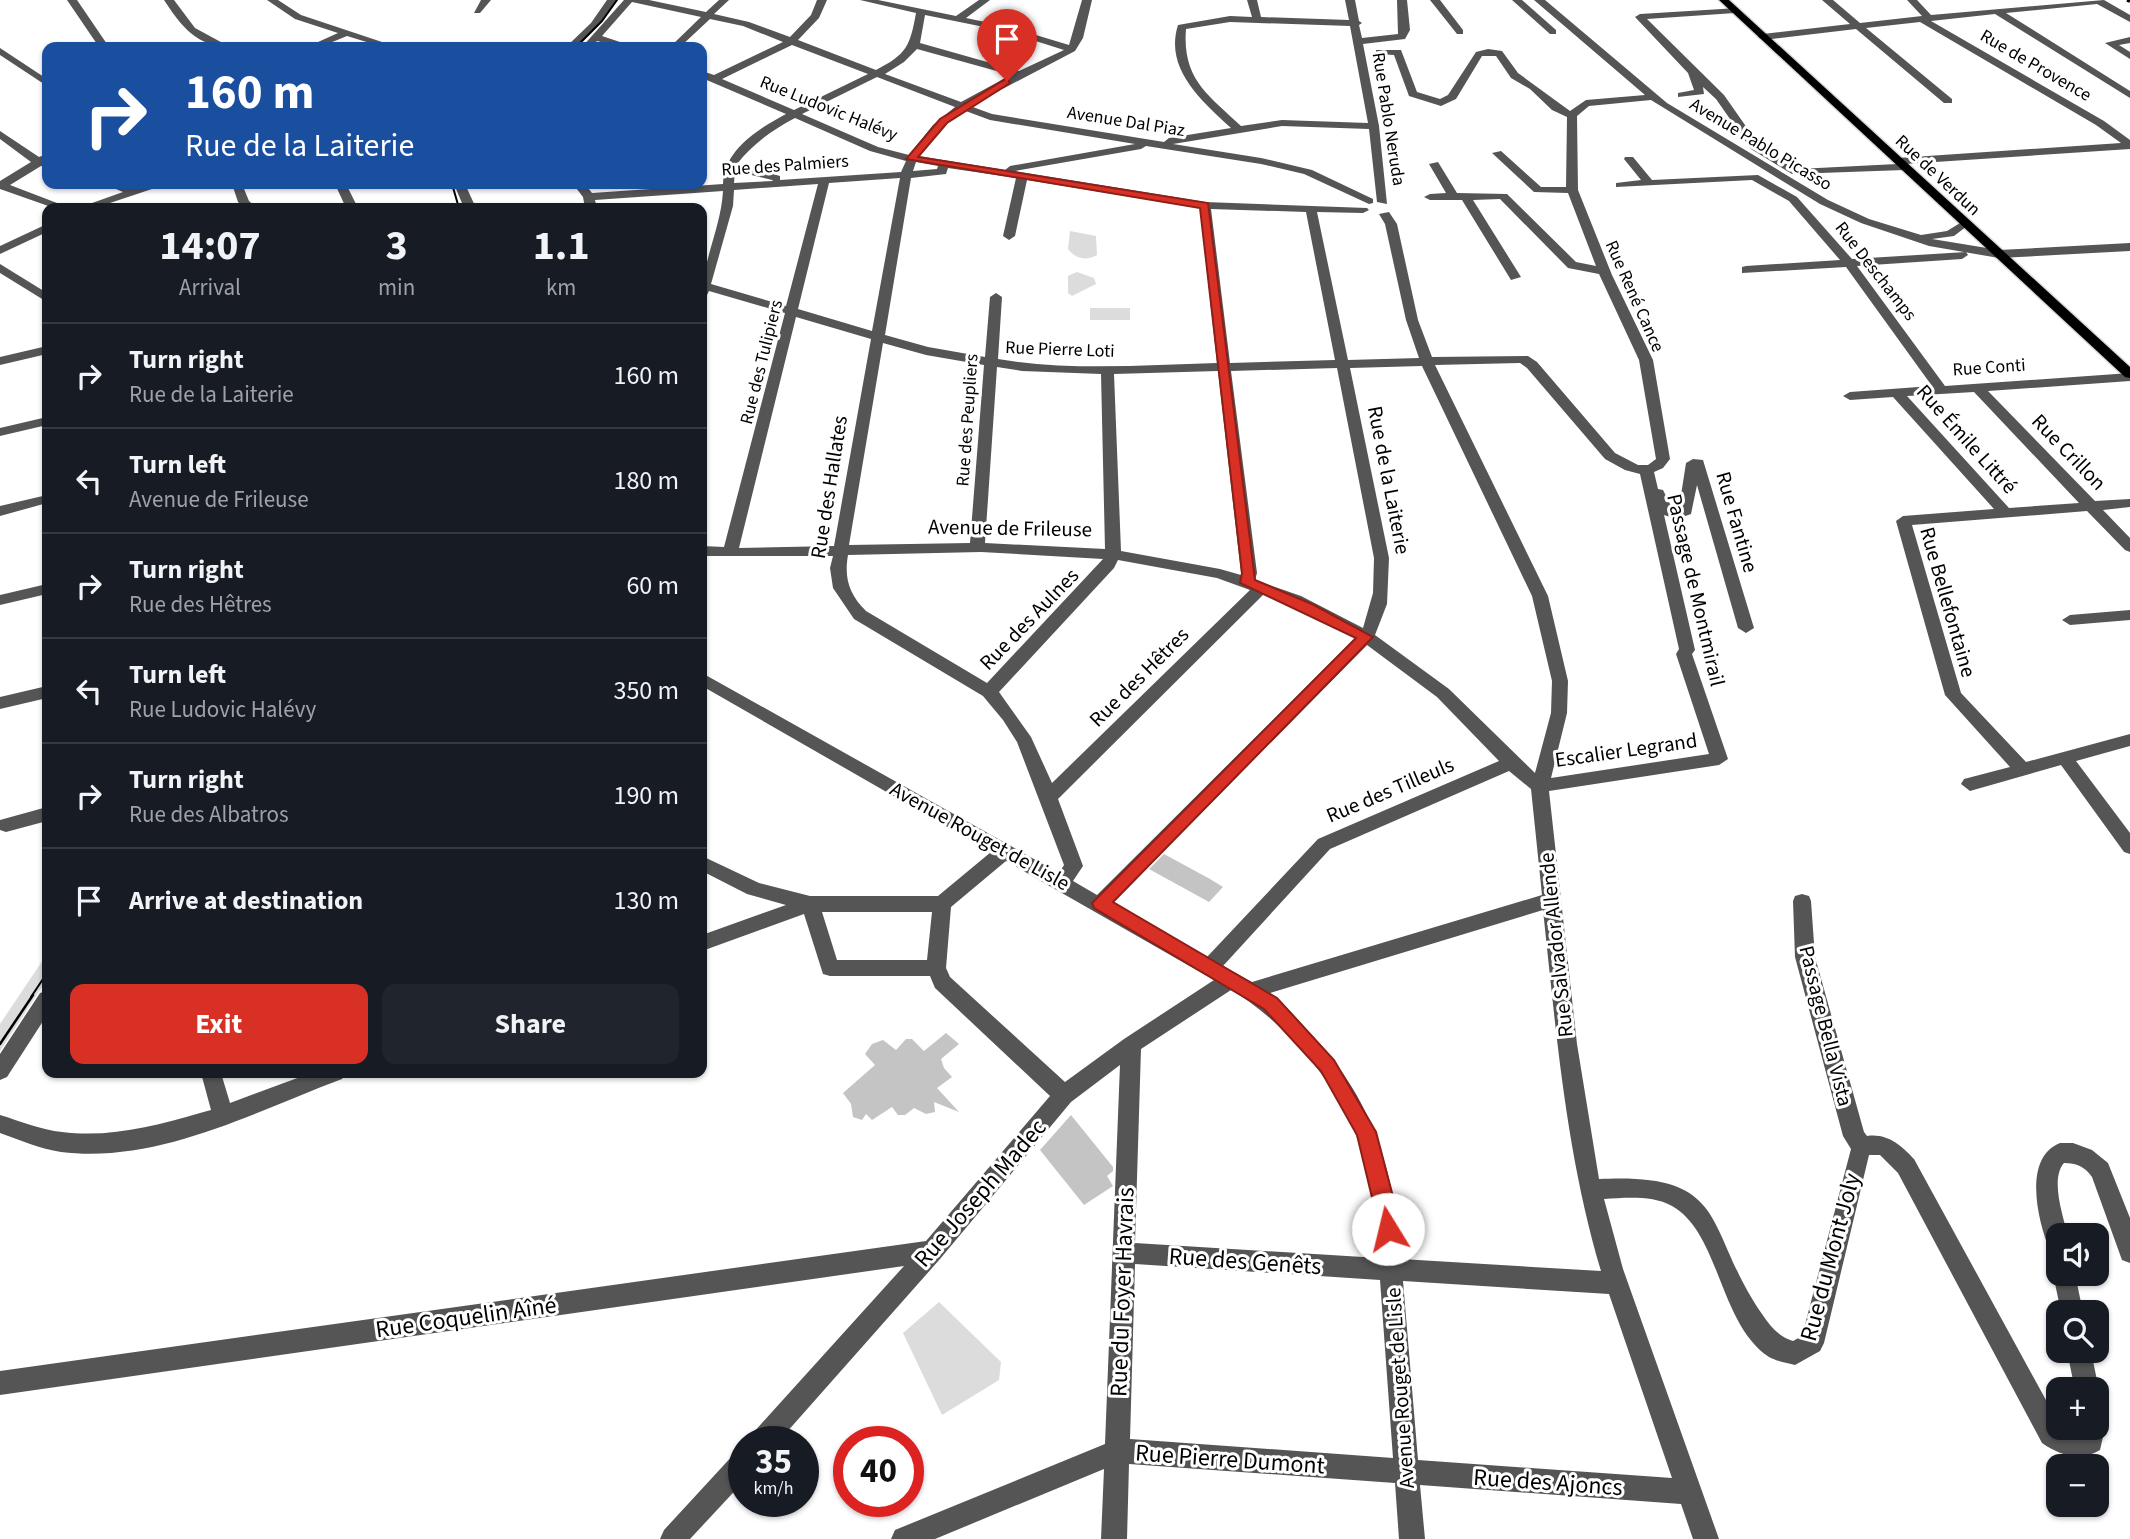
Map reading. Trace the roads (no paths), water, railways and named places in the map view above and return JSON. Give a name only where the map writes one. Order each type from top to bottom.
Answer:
[{"type":"main road","name":"Rue de Verdun","points":[[1724,0],[2130,376]]},
{"type":"street","points":[[72,0],[101,42]]},
{"type":"street","points":[[169,0],[188,29],[206,42]]},
{"type":"street","points":[[272,0],[298,16],[376,42]]},
{"type":"street","points":[[477,11],[486,0]]},
{"type":"street","points":[[575,42],[594,25],[612,0]]},
{"type":"street","points":[[593,42],[629,0]]},
{"type":"street","name":"Avenue Dal Piaz","points":[[636,0],[709,14],[793,40],[962,107],[1020,122],[1261,160],[1308,172],[1366,205]]},
{"type":"street","points":[[680,42],[724,0]]},
{"type":"street","points":[[715,79],[793,40],[814,21],[822,0]]},
{"type":"street","points":[[865,0],[1006,29],[1072,48]]},
{"type":"street","points":[[958,19],[985,0]]},
{"type":"street","points":[[908,166],[944,121],[962,107],[1072,48],[1078,38],[1087,0]]},
{"type":"street","points":[[1252,0],[1257,19]]},
{"type":"street","name":"Rue Pablo Neruda","points":[[1350,0],[1374,126],[1384,208],[1391,224],[1412,320],[1427,360]]},
{"type":"street","name":"Rue Pablo Neruda","points":[[1359,41],[1402,37],[1405,30],[1402,0]]},
{"type":"street","points":[[1517,0],[1553,32]]},
{"type":"street","name":"Avenue Pablo Picasso","points":[[1539,0],[1651,97],[1824,202],[1901,234],[1999,254],[2130,247]]},
{"type":"street","points":[[1827,0],[1948,101]]},
{"type":"street","name":"Rue de Provence","points":[[1912,0],[1925,19],[2100,123],[2130,145]]},
{"type":"street","points":[[2012,0],[2026,8]]},
{"type":"street","points":[[1763,37],[2098,1],[2130,19]]},
{"type":"street","points":[[1432,18],[1436,2]]},
{"type":"street","points":[[1436,2],[1460,32]]},
{"type":"street","points":[[1735,10],[1640,17],[1720,97],[1755,147],[1796,172],[2130,145]]},
{"type":"street","points":[[1996,11],[2130,94]]},
{"type":"street","points":[[707,272],[729,187],[731,166],[757,137],[901,60],[915,45],[921,12]]},
{"type":"street","points":[[1237,128],[1190,84],[1183,71],[1181,27],[1218,20],[1257,19],[1356,23]]},
{"type":"street","points":[[324,42],[346,33]]},
{"type":"street","points":[[597,38],[612,42]]},
{"type":"street","points":[[2130,40],[2110,43],[2130,56]]},
{"type":"street","points":[[915,45],[1020,74]]},
{"type":"street","points":[[0,51],[42,80]]},
{"type":"street","points":[[1379,51],[1398,52],[1413,94],[1441,103],[1452,97],[1479,54],[1498,53],[1506,58],[1512,74],[1535,88],[1553,108],[1572,115],[1577,108],[1594,102],[1651,97]]},
{"type":"street","points":[[1682,95],[1700,92],[1693,72]]},
{"type":"street","name":"Rue Ludovic Halévy","points":[[707,76],[908,166]]},
{"type":"street","name":"Rue René Cance","points":[[1572,115],[1572,190],[1604,271],[1646,360],[1663,459],[1648,469]]},
{"type":"street","points":[[1001,171],[1237,128],[1282,123],[1374,126]]},
{"type":"street","points":[[2,139],[42,159]]},
{"type":"street","points":[[1497,153],[1538,190],[1572,190]]},
{"type":"street","points":[[1629,159],[1648,183]]},
{"type":"street","points":[[2,185],[42,163]]},
{"type":"street","points":[[1434,164],[1515,278]]},
{"type":"street","points":[[731,166],[796,182]]},
{"type":"street","name":"Rue des Palmiers","points":[[707,187],[825,180],[908,166],[1001,171]]},
{"type":"street","name":"Rue des Hallates","points":[[908,166],[840,552],[838,582],[847,601],[860,615],[989,692],[1025,741],[1049,797],[1074,866],[1063,882]]},
{"type":"street","points":[[1001,171],[1205,205],[1311,209],[1366,205],[1384,208]]},
{"type":"street","points":[[1009,236],[1022,176]]},
{"type":"street","name":"Rue Deschamps","points":[[1620,184],[1748,177],[1760,179],[1801,205],[1849,263],[1941,390]]},
{"type":"street","name":"Rue des Tulipiers","points":[[730,552],[825,180]]},
{"type":"street","points":[[2,185],[51,203]]},
{"type":"street","points":[[125,189],[134,192]]},
{"type":"street","points":[[99,203],[144,189]]},
{"type":"street","name":"Rue des Palmiers","points":[[590,202],[639,189]]},
{"type":"street","points":[[1430,197],[1503,196],[1572,265],[1604,271]]},
{"type":"street","points":[[1205,205],[1249,573],[1254,585]]},
{"type":"street","name":"Rue de la Laiterie","points":[[1100,903],[1366,637],[1375,621],[1384,584],[1380,546],[1311,209]]},
{"type":"street","points":[[1901,234],[1950,234],[1965,223]]},
{"type":"street","points":[[0,250],[42,230]]},
{"type":"street","points":[[1746,270],[1966,255],[1973,250]]},
{"type":"street","points":[[0,268],[42,295]]},
{"type":"street","name":"Rue Pierre Loti","points":[[707,289],[926,351],[990,363],[1054,369],[1107,370],[1427,360]]},
{"type":"street","name":"Rue des Peupliers","points":[[977,547],[996,297]]},
{"type":"street","points":[[0,361],[42,351]]},
{"type":"street","points":[[1427,360],[1523,359],[1532,365],[1611,456],[1620,463],[1648,469]]},
{"type":"street","name":"Rue Salvador Allende","points":[[1427,360],[1540,596],[1560,681],[1559,713],[1540,786],[1567,1044],[1590,1190],[1617,1283],[1706,1539]]},
{"type":"street","points":[[1107,370],[1113,554]]},
{"type":"street","name":"Rue Conti","points":[[1850,396],[2130,376]]},
{"type":"street","name":"Rue Crillon","points":[[1977,387],[2130,547]]},
{"type":"street","name":"Rue Émile Littré","points":[[1897,393],[2005,513]]},
{"type":"street","points":[[0,432],[42,422]]},
{"type":"street","name":"Rue Fantine","points":[[1648,469],[1662,507],[1670,513],[1683,513],[1686,511],[1693,463],[1698,463],[1746,628]]},
{"type":"street","name":"Passage de Montmirail","points":[[1648,469],[1687,650],[1684,654],[1719,759]]},
{"type":"street","points":[[0,511],[42,500]]},
{"type":"street","name":"Rue Bellefontaine","points":[[2022,769],[1953,695],[1902,521],[2130,503]]},
{"type":"street","name":"Avenue de Frileuse","points":[[707,551],[1074,548],[1189,567],[1254,585],[1366,637],[1451,699],[1522,774],[1540,786]]},
{"type":"street","name":"Rue des Aulnes","points":[[989,692],[1103,573],[1113,554]]},
{"type":"street","name":"Rue des Hêtres","points":[[1049,797],[1254,585]]},
{"type":"street","points":[[0,600],[42,590]]},
{"type":"street","points":[[2070,620],[2130,615]]},
{"type":"street","name":"Avenue Rouget de Lisle","points":[[707,682],[1004,852],[1100,903],[1250,991],[1270,1004],[1328,1065],[1366,1132],[1386,1208],[1412,1539]]},
{"type":"street","points":[[0,703],[42,693]]},
{"type":"street","points":[[1970,784],[2130,740]]},
{"type":"street","points":[[2064,757],[2130,847]]},
{"type":"street","name":"Escalier Legrand","points":[[1540,786],[1719,759]]},
{"type":"street","name":"Rue des Tilleuls","points":[[1210,967],[1324,844],[1512,762]]},
{"type":"street","points":[[6,825],[42,815]]},
{"type":"street","points":[[707,866],[754,889],[810,904],[942,904],[1004,852]]},
{"type":"street","points":[[1250,991],[1551,900]]},
{"type":"street","name":"Passage Bella Vista","points":[[1802,901],[1805,957],[1854,1136],[1862,1147]]},
{"type":"street","points":[[707,941],[810,904]]},
{"type":"street","points":[[810,904],[830,968],[936,968]]},
{"type":"street","points":[[942,904],[936,968],[942,982],[1064,1095]]},
{"type":"street","name":"Rue Joseph Madec","points":[[776,1426],[932,1251],[1064,1095],[1131,1045],[1230,980]]},
{"type":"street","points":[[0,1071],[42,1007]]},
{"type":"street","name":"Rue du Foyer Havrais","points":[[1114,1539],[1131,1045]]},
{"type":"street","points":[[212,1078],[222,1113]]},
{"type":"street","points":[[0,1124],[62,1142],[109,1143],[168,1131],[321,1078]]},
{"type":"street","name":"Rue du Mont Joly","points":[[1590,1190],[1656,1189],[1695,1208],[1705,1222],[1752,1321],[1777,1351],[1791,1355],[1804,1352],[1812,1343],[1856,1161],[1862,1147],[1872,1144],[1885,1146],[1906,1166],[2046,1425]]},
{"type":"street","points":[[2054,1223],[2046,1180],[2050,1163],[2057,1156],[2068,1152],[2086,1156],[2099,1169],[2130,1252]]},
{"type":"street","name":"Rue Coquelin Aîné","points":[[0,1383],[932,1251]]},
{"type":"street","name":"Rue des Genêts","points":[[1124,1253],[1617,1283]]},
{"type":"street","name":"Rue du Mont Joly","points":[[2059,1440],[2083,1446],[2091,1440]]},
{"type":"street","name":"Rue Pierre Dumont","points":[[904,1539],[1117,1451],[1406,1472]]},
{"type":"street","name":"Rue des Ajoncs","points":[[1406,1472],[1690,1492]]},
{"type":"street","points":[[673,1539],[728,1479]]},
{"type":"tram line","points":[[581,42],[602,21],[617,0]]},
{"type":"tram line","points":[[453,189],[458,203]]},
{"type":"tram line","points":[[31,997],[42,980]]},
{"type":"tram line","points":[[0,1044],[33,995]]}]
